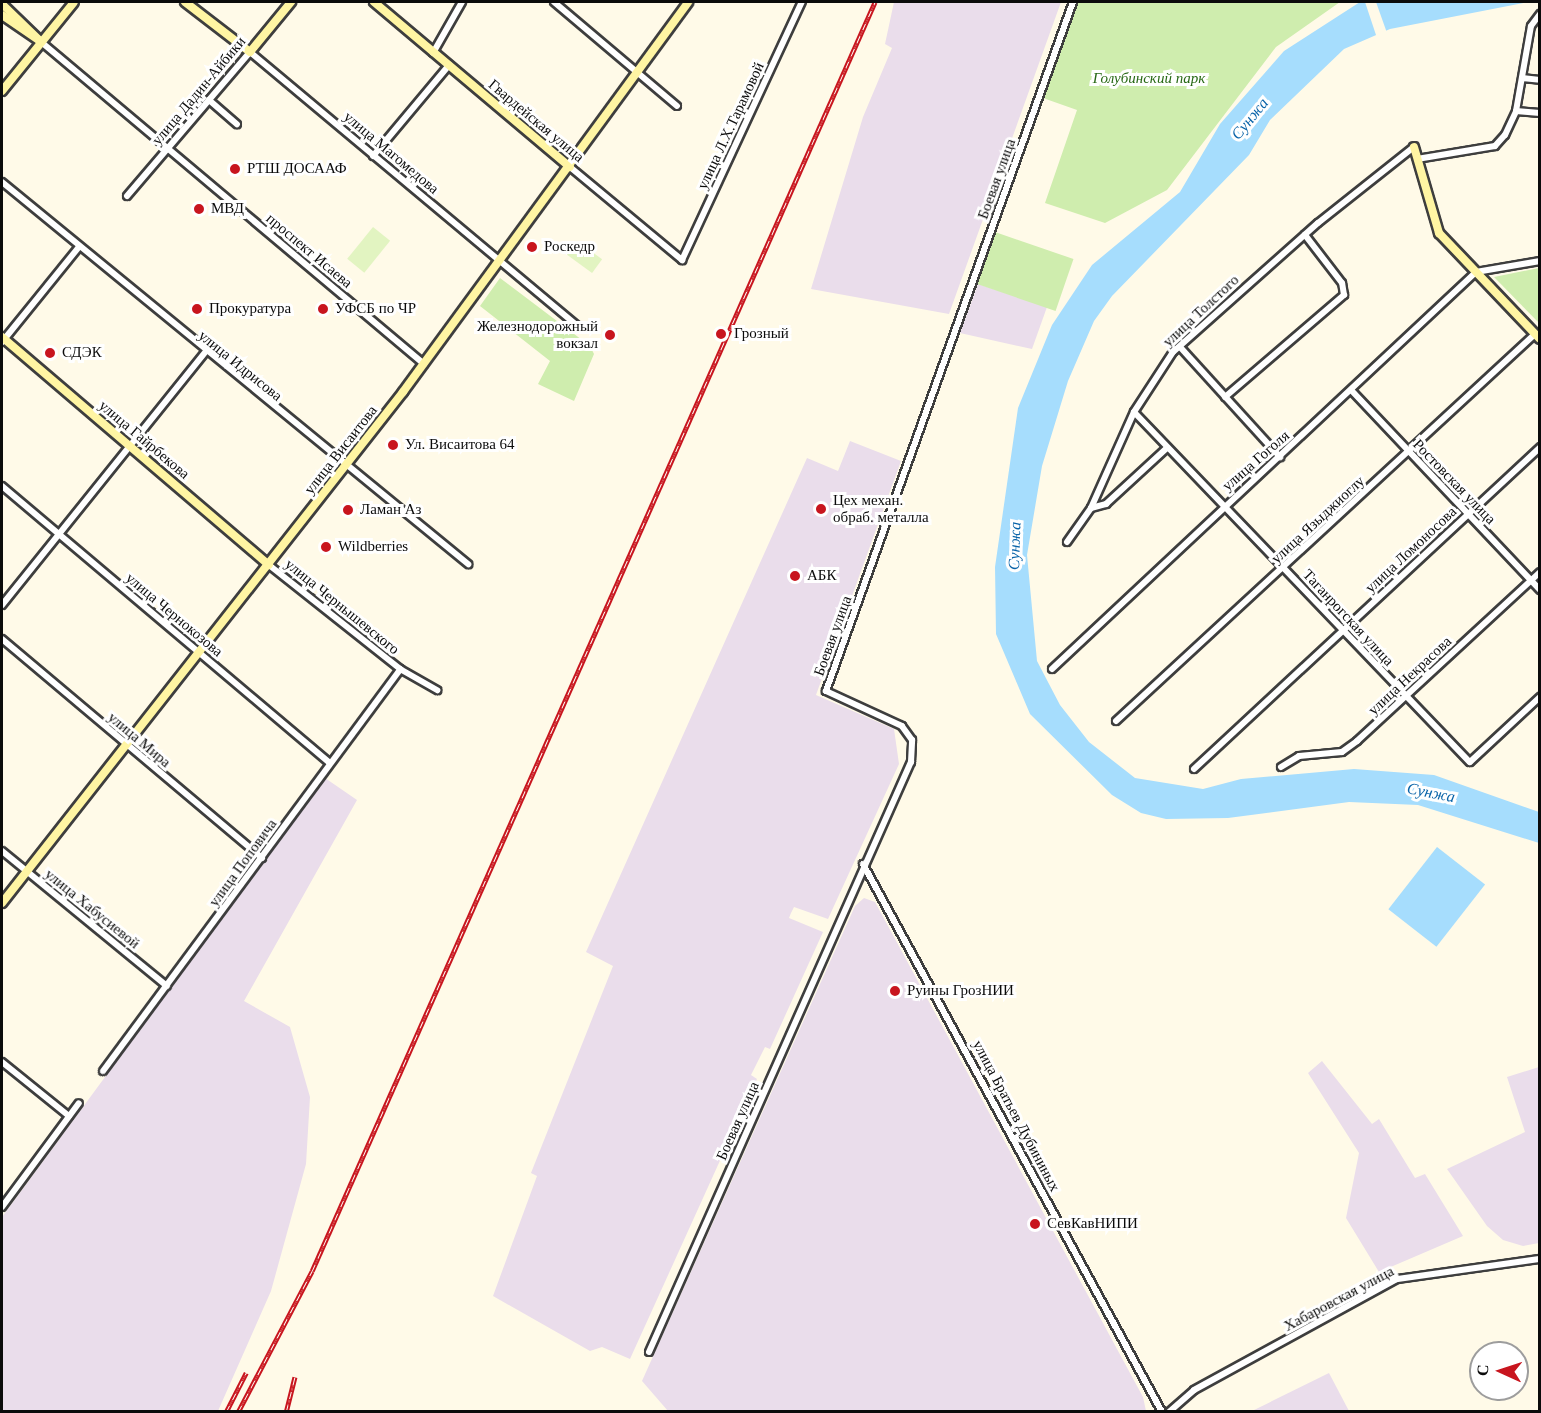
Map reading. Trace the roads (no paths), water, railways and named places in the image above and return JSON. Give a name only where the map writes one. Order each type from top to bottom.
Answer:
[{"type":"main road","points":[[2,91],[40,41],[74,2]]},
{"type":"main road","name":"улица Магомедова","points":[[185,2],[250,52]]},
{"type":"main road","name":"улица Дадин-Айбики","points":[[250,52],[291,2]]},
{"type":"main road","name":"Гвардейская улица","points":[[374,2],[570,167]]},
{"type":"main road","name":"улица Висаитова","points":[[2,903],[424,364],[570,167],[688,2]]},
{"type":"main road","points":[[2,4],[40,41]]},
{"type":"main road","points":[[2,15],[40,41]]},
{"type":"main road","points":[[1414,147],[1433,223],[1537,337]]},
{"type":"main road","name":"улица Гайрбекова","points":[[2,339],[269,564]]},
{"type":"street","points":[[433,53],[462,2]]},
{"type":"street","points":[[554,2],[635,75],[677,106]]},
{"type":"street","name":"улица Л.Х.Тарамовой","points":[[682,260],[802,2]]},
{"type":"street","name":"Боевая улица","points":[[649,1352],[910,762],[912,740],[902,726],[826,691],[1072,2]]},
{"type":"street","points":[[1417,159],[1494,146],[1516,111],[1532,26],[1539,14]]},
{"type":"street","name":"проспект Исаева","points":[[40,41],[424,364]]},
{"type":"street","name":"улица Дадин-Айбики","points":[[127,196],[250,52]]},
{"type":"street","name":"улица Магомедова","points":[[250,52],[579,327]]},
{"type":"street","points":[[373,156],[448,66]]},
{"type":"street","points":[[1522,78],[1539,80]]},
{"type":"street","points":[[209,100],[237,124]]},
{"type":"street","points":[[1516,111],[1539,113]]},
{"type":"street","name":"улица Толстого","points":[[1066,543],[1091,508],[1134,412],[1180,347],[1305,235],[1414,147]]},
{"type":"street","name":"Гвардейская улица","points":[[570,167],[682,260]]},
{"type":"street","name":"улица Идрисова","points":[[2,182],[205,353],[468,564]]},
{"type":"street","points":[[1225,398],[1344,295],[1342,283],[1305,235]]},
{"type":"street","points":[[2,339],[79,247]]},
{"type":"street","points":[[1476,272],[1539,261]]},
{"type":"street","name":"улица Гоголя","points":[[1052,669],[1222,506],[1352,391],[1476,272]]},
{"type":"street","name":"улица Языджиоглу","points":[[1116,721],[1408,451],[1537,337]]},
{"type":"street","points":[[2,605],[56,533],[211,345]]},
{"type":"street","points":[[1180,347],[1280,457]]},
{"type":"street","name":"Ростовская улица","points":[[1352,391],[1539,590]]},
{"type":"street","name":"Таганрогская улица","points":[[1134,412],[1405,697],[1470,762],[1539,697]]},
{"type":"street","name":"улица Ломоносова","points":[[1194,768],[1539,447]]},
{"type":"street","points":[[1091,508],[1106,504],[1167,448]]},
{"type":"street","name":"улица Чернокозова","points":[[2,486],[330,763]]},
{"type":"street","name":"улица Чернышевского","points":[[269,564],[400,669],[437,690]]},
{"type":"street","name":"улица Некрасова","points":[[1281,767],[1299,756],[1342,752],[1405,697],[1539,572]]},
{"type":"street","name":"улица Мира","points":[[2,639],[262,858]]},
{"type":"street","name":"улица Поповича","points":[[103,1071],[400,669]]},
{"type":"street","name":"улица Хабусиевой","points":[[2,851],[167,986]]},
{"type":"street","name":"улица Братьев Дубининых","points":[[863,864],[1162,1412]]},
{"type":"street","points":[[2,1062],[69,1116]]},
{"type":"street","points":[[2,1207],[79,1103]]},
{"type":"street","name":"Хабаровская улица","points":[[1169,1412],[1194,1390],[1397,1279],[1539,1258]]},
{"type":"water","name":"Сунжа","points":[[1360,2],[1528,2],[1390,29],[1344,49],[1270,120],[1249,155],[1112,296],[1094,321],[1068,381],[1042,466],[1027,555],[1037,661],[1060,705],[1089,742],[1135,778],[1203,789],[1241,779],[1354,769],[1434,775],[1539,812],[1539,843],[1418,805],[1349,802],[1228,818],[1166,819],[1141,813],[1112,795],[1030,714],[996,634],[995,567],[1018,408],[1052,325],[1092,265],[1180,192],[1220,124],[1284,51]]},
{"type":"water","points":[[1437,847],[1485,885],[1436,947],[1388,909]]},
{"type":"railway","points":[[238,1412],[312,1271],[875,2]]},
{"type":"railway","points":[[226,1412],[246,1373]]},
{"type":"railway","points":[[286,1412],[295,1377]]},
{"type":"place","name":"РТШ ДОСААФ","points":[[235,169]]},
{"type":"place","name":"МВД","points":[[199,209]]},
{"type":"place","name":"Роскедр","points":[[532,247]]},
{"type":"place","name":"Прокуратура","points":[[197,309]]},
{"type":"place","name":"УФСБ по ЧР","points":[[323,309]]},
{"type":"place","name":"Грозный","points":[[721,334]]},
{"type":"place","name":"Железнодорожный вокзал","points":[[610,335]]},
{"type":"place","name":"СДЭК","points":[[50,353]]},
{"type":"place","name":"Ул. Висаитова 64","points":[[393,445]]},
{"type":"place","name":"Цех механ. обраб. металла","points":[[821,509]]},
{"type":"place","name":"Ламан Аз","points":[[348,510]]},
{"type":"place","name":"Wildberries","points":[[326,547]]},
{"type":"place","name":"АБК","points":[[795,576]]},
{"type":"place","name":"Руины ГрозНИИ","points":[[895,991]]},
{"type":"place","name":"СевКавНИПИ","points":[[1035,1224]]},
{"type":"park label","name":"Голубинский парк","points":[[1149,79]]}]
